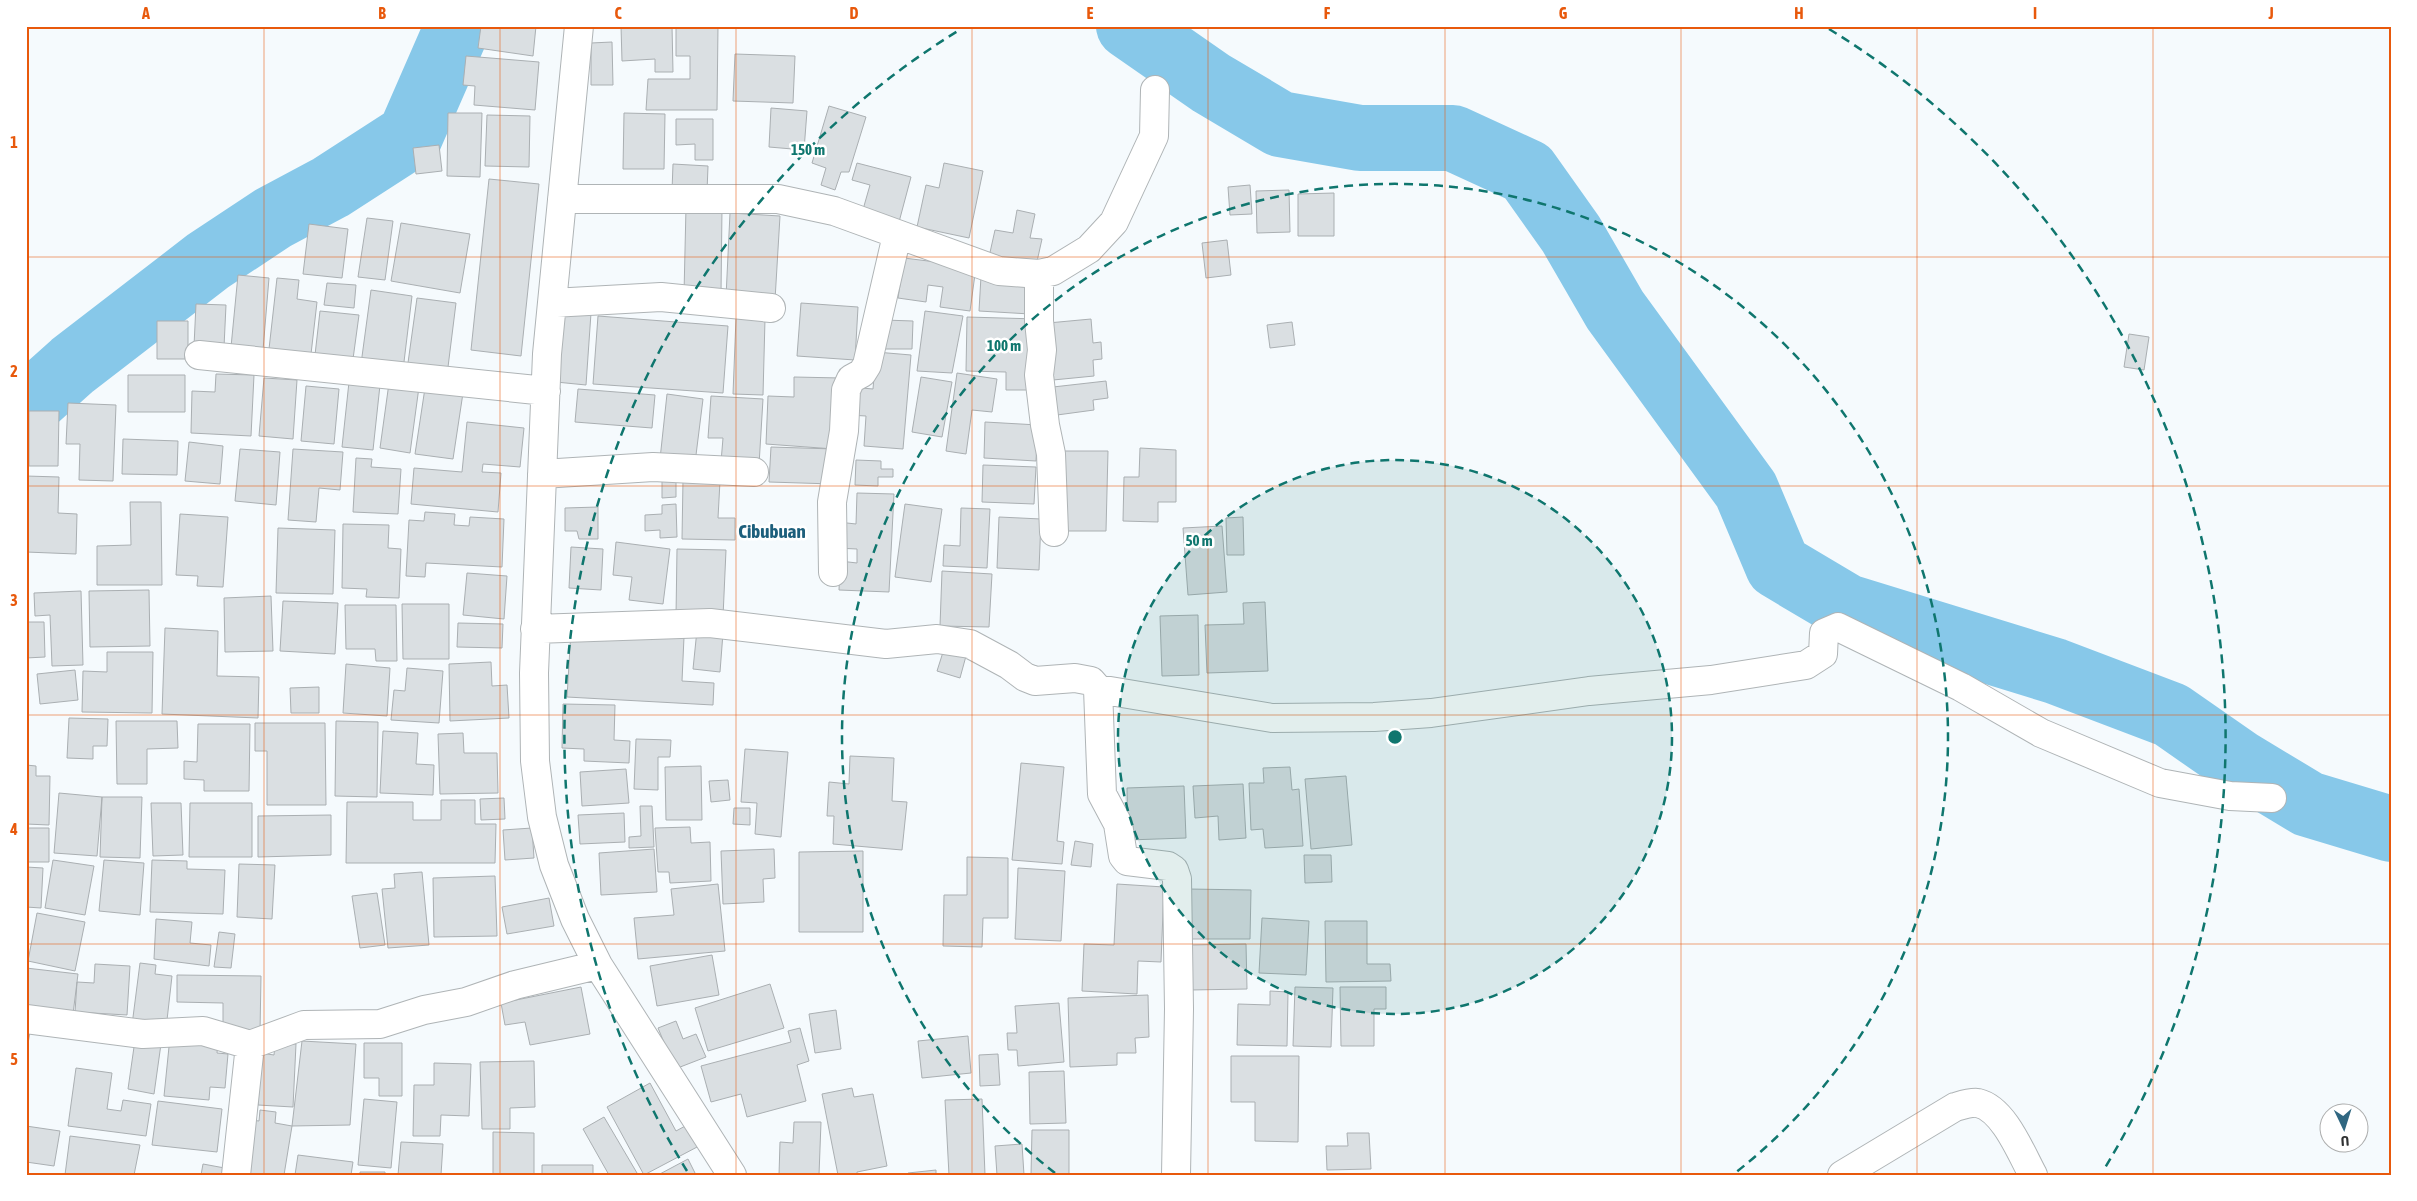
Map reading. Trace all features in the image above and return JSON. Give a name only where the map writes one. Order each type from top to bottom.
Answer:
[{"type":"street","points":[[579,26],[552,303],[542,474],[535,629],[535,761],[542,817],[554,865],[575,919],[598,965],[732,1175]]},
{"type":"street","points":[[562,199],[778,199],[834,211],[999,270],[1039,274],[1053,271],[1089,249],[1114,222],[1154,136],[1155,90]]},
{"type":"street","points":[[833,572],[832,502],[844,431],[846,390],[851,379],[862,373],[867,365],[897,235]]},
{"type":"street","points":[[1039,274],[1039,321],[1042,350],[1039,375],[1045,425],[1051,454],[1054,532]]},
{"type":"street","points":[[552,303],[661,297],[771,308]]},
{"type":"street","points":[[199,355],[546,391]]},
{"type":"street","points":[[542,474],[653,467],[754,472]]},
{"type":"street","points":[[535,629],[710,623],[886,644],[937,639],[970,644],[1035,681],[1075,678],[1090,681],[1098,689],[1272,718],[1333,719],[1431,713],[1589,691],[1711,680],[1806,665],[1823,654],[1824,633],[1838,627],[1961,687],[2041,733],[2160,783],[2230,796],[2272,798]]},
{"type":"street","points":[[1098,689],[1102,794],[1118,824],[1123,856],[1127,861],[1136,864],[1168,866],[1174,870],[1177,879],[1179,1009],[1176,1175]]},
{"type":"street","points":[[26,1019],[143,1034],[203,1031],[250,1045],[304,1025],[380,1024],[424,1010],[466,1002],[533,980],[598,965]]},
{"type":"street","points":[[236,1175],[250,1045]]},
{"type":"street","points":[[1842,1175],[1955,1107],[1976,1102],[1991,1108],[2002,1120],[2033,1175]]},
{"type":"building","points":[[481,26],[536,26],[533,56],[478,48]]},
{"type":"building","points":[[621,26],[672,26],[673,72],[655,72],[655,59],[622,61]]},
{"type":"building","points":[[676,26],[718,26],[717,110],[646,110],[648,79],[690,79],[690,56],[676,56]]},
{"type":"building","points":[[612,42],[613,85],[591,85],[591,43]]},
{"type":"building","points":[[735,54],[795,56],[793,103],[733,101]]},
{"type":"building","points":[[466,56],[539,62],[535,110],[474,105],[475,86],[463,85]]},
{"type":"building","points":[[829,106],[866,117],[849,172],[841,172],[835,190],[821,185],[826,168],[812,163]]},
{"type":"building","points":[[771,108],[807,111],[804,150],[769,147]]},
{"type":"building","points":[[448,113],[482,113],[480,177],[447,176]]},
{"type":"building","points":[[624,113],[665,114],[664,169],[623,169]]},
{"type":"building","points":[[487,115],[530,116],[529,167],[485,166]]},
{"type":"building","points":[[676,119],[713,119],[713,160],[695,160],[695,144],[676,145]]},
{"type":"building","points":[[439,145],[442,171],[416,174],[413,148]]},
{"type":"building","points":[[857,163],[911,177],[899,222],[862,213],[870,185],[852,180]]},
{"type":"building","points":[[944,163],[983,171],[969,238],[917,227],[926,185],[939,188]]},
{"type":"building","points":[[673,164],[708,166],[707,192],[672,191]]},
{"type":"building","points":[[489,179],[539,184],[521,356],[471,350]]},
{"type":"building","points":[[1250,185],[1252,214],[1230,215],[1228,187]]},
{"type":"building","points":[[1289,190],[1290,232],[1257,233],[1256,191]]},
{"type":"building","points":[[1334,193],[1334,236],[1298,236],[1298,194]]},
{"type":"building","points":[[686,207],[722,208],[721,294],[684,294]]},
{"type":"building","points":[[1017,210],[1035,214],[1030,238],[1042,239],[1036,266],[989,257],[995,230],[1013,233]]},
{"type":"building","points":[[730,213],[780,216],[775,300],[726,297]]},
{"type":"building","points":[[367,218],[393,221],[385,280],[358,277]]},
{"type":"building","points":[[401,223],[470,234],[460,293],[391,281]]},
{"type":"building","points":[[309,224],[348,229],[342,278],[303,274]]},
{"type":"building","points":[[1227,240],[1231,275],[1206,278],[1202,243]]},
{"type":"building","points":[[904,258],[976,267],[970,311],[940,307],[943,287],[928,285],[926,302],[898,298]]},
{"type":"building","points":[[238,275],[269,278],[263,350],[231,347]]},
{"type":"building","points":[[981,276],[1032,279],[1030,314],[979,311]]},
{"type":"building","points":[[277,278],[299,280],[297,299],[317,302],[311,354],[269,349]]},
{"type":"building","points":[[327,283],[356,285],[354,308],[324,305]]},
{"type":"building","points":[[371,290],[412,296],[403,370],[361,364]]},
{"type":"building","points":[[417,298],[456,303],[447,375],[407,370]]},
{"type":"building","points":[[801,303],[858,307],[855,360],[797,356]]},
{"type":"building","points":[[196,304],[226,305],[224,347],[194,346]]},
{"type":"building","points":[[320,311],[359,315],[353,359],[315,355]]},
{"type":"building","points":[[562,311],[591,313],[586,385],[556,382]]},
{"type":"building","points":[[925,311],[963,316],[952,373],[917,371]]},
{"type":"building","points":[[598,316],[728,326],[723,393],[593,384]]},
{"type":"building","points":[[967,317],[1037,319],[1035,390],[1006,390],[1006,372],[966,371]]},
{"type":"building","points":[[736,318],[765,319],[763,395],[733,394]]},
{"type":"building","points":[[1091,319],[1093,343],[1101,342],[1102,359],[1093,360],[1094,376],[1053,380],[1048,323]]},
{"type":"building","points":[[884,320],[913,321],[912,349],[883,349]]},
{"type":"building","points":[[157,321],[188,321],[188,359],[157,359]]},
{"type":"building","points":[[1292,322],[1295,345],[1270,348],[1267,325]]},
{"type":"building","points":[[2129,334],[2149,337],[2144,370],[2124,367]]},
{"type":"building","points":[[876,352],[911,355],[903,449],[864,446],[866,416],[849,415],[851,387],[873,389]]},
{"type":"building","points":[[957,373],[997,379],[992,412],[972,410],[966,454],[946,451]]},
{"type":"building","points":[[216,374],[254,375],[251,436],[191,433],[192,391],[215,392]]},
{"type":"building","points":[[128,375],[185,375],[185,412],[128,412]]},
{"type":"building","points":[[794,377],[841,378],[834,449],[766,444],[768,396],[794,397]]},
{"type":"building","points":[[921,377],[952,382],[942,437],[912,432]]},
{"type":"building","points":[[264,378],[297,380],[293,439],[259,436]]},
{"type":"building","points":[[1106,381],[1108,398],[1093,400],[1094,410],[1057,415],[1053,387]]},
{"type":"building","points":[[349,382],[380,385],[373,450],[342,447]]},
{"type":"building","points":[[389,383],[419,387],[410,453],[380,448]]},
{"type":"building","points":[[306,386],[339,389],[334,444],[301,441]]},
{"type":"building","points":[[425,388],[463,393],[453,459],[415,454]]},
{"type":"building","points":[[578,389],[655,395],[652,428],[575,422]]},
{"type":"building","points":[[667,394],[703,399],[695,463],[660,459]]},
{"type":"building","points":[[711,396],[763,399],[759,465],[721,462],[723,438],[708,438]]},
{"type":"building","points":[[68,403],[116,405],[113,481],[79,480],[80,444],[66,444]]},
{"type":"building","points":[[29,411],[59,411],[58,466],[29,466]]},
{"type":"building","points":[[467,422],[524,428],[520,467],[483,464],[482,472],[501,473],[498,512],[411,504],[414,468],[462,472]]},
{"type":"building","points":[[985,422],[1038,425],[1036,461],[984,458]]},
{"type":"building","points":[[123,439],[178,441],[177,475],[122,474]]},
{"type":"building","points":[[189,442],[223,446],[220,484],[185,481]]},
{"type":"building","points":[[771,447],[834,449],[833,484],[769,482]]},
{"type":"building","points":[[1140,448],[1176,450],[1176,502],[1158,502],[1158,522],[1123,521],[1124,477],[1139,477]]},
{"type":"building","points":[[240,449],[280,452],[276,505],[235,501]]},
{"type":"building","points":[[293,449],[343,452],[340,490],[319,488],[316,522],[288,520]]},
{"type":"building","points":[[1063,451],[1108,451],[1106,531],[1062,531]]},
{"type":"building","points":[[356,458],[372,459],[371,467],[401,469],[398,514],[353,512]]},
{"type":"building","points":[[856,460],[881,461],[881,469],[893,469],[893,477],[878,477],[878,486],[855,485]]},
{"type":"building","points":[[983,465],[1036,467],[1034,504],[982,502]]},
{"type":"building","points":[[676,475],[676,497],[662,498],[662,476]]},
{"type":"building","points":[[26,476],[59,477],[58,513],[77,514],[76,554],[26,552]]},
{"type":"building","points":[[683,480],[720,481],[718,518],[735,518],[735,540],[682,539]]},
{"type":"building","points":[[857,493],[894,494],[889,592],[839,590],[840,561],[857,563],[857,549],[836,548],[838,522],[856,524]]},
{"type":"building","points":[[130,502],[161,502],[162,585],[97,585],[97,546],[131,545]]},
{"type":"building","points":[[676,504],[677,537],[660,538],[660,530],[645,531],[645,515],[662,514],[662,505]]},
{"type":"building","points":[[905,504],[942,509],[931,582],[895,577]]},
{"type":"building","points":[[598,507],[598,539],[579,539],[577,531],[565,531],[565,508]]},
{"type":"building","points":[[961,508],[990,509],[987,568],[943,566],[944,545],[960,546]]},
{"type":"building","points":[[425,512],[455,514],[454,525],[469,526],[470,517],[504,519],[502,567],[426,563],[425,577],[406,576],[409,520],[424,521]]},
{"type":"building","points":[[180,514],[228,517],[223,587],[197,586],[198,576],[176,575]]},
{"type":"building","points":[[999,517],[1041,519],[1039,570],[997,568]]},
{"type":"building","points":[[1243,517],[1244,555],[1227,555],[1226,518]]},
{"type":"building","points":[[343,524],[389,525],[388,548],[401,549],[399,598],[366,597],[367,589],[342,588]]},
{"type":"building","points":[[1222,526],[1227,592],[1188,595],[1183,528]]},
{"type":"building","points":[[278,528],[335,530],[333,594],[276,593]]},
{"type":"building","points":[[616,542],[670,549],[663,604],[629,600],[632,577],[613,575]]},
{"type":"building","points":[[571,547],[603,549],[601,590],[569,588]]},
{"type":"building","points":[[677,549],[726,550],[723,617],[676,616]]},
{"type":"building","points":[[942,571],[992,574],[989,627],[940,626]]},
{"type":"building","points":[[467,573],[507,576],[504,619],[463,615]]},
{"type":"building","points":[[149,590],[150,646],[90,647],[89,591]]},
{"type":"building","points":[[81,591],[83,665],[52,666],[50,615],[35,616],[34,593]]},
{"type":"building","points":[[271,596],[273,651],[225,652],[224,598]]},
{"type":"building","points":[[283,601],[338,603],[335,654],[280,651]]},
{"type":"building","points":[[1265,602],[1268,671],[1207,673],[1205,625],[1244,624],[1243,603]]},
{"type":"building","points":[[402,604],[449,604],[449,659],[403,659]]},
{"type":"building","points":[[345,605],[396,605],[397,661],[376,661],[375,649],[346,649]]},
{"type":"building","points":[[1198,615],[1199,675],[1162,676],[1160,616]]},
{"type":"building","points":[[26,622],[44,622],[45,657],[26,658]]},
{"type":"building","points":[[458,623],[503,624],[502,648],[457,647]]},
{"type":"building","points":[[165,628],[218,631],[217,676],[259,677],[258,718],[162,714]]},
{"type":"building","points":[[697,630],[723,633],[720,672],[693,669]]},
{"type":"building","points":[[571,631],[684,637],[682,681],[714,683],[713,705],[567,697]]},
{"type":"building","points":[[944,649],[966,656],[960,678],[937,671]]},
{"type":"building","points":[[107,652],[153,652],[152,713],[82,712],[83,671],[107,672]]},
{"type":"building","points":[[491,662],[492,686],[507,685],[509,718],[450,721],[449,664]]},
{"type":"building","points":[[346,664],[390,668],[387,716],[343,713]]},
{"type":"building","points":[[407,668],[443,671],[439,723],[391,720],[394,690],[405,691]]},
{"type":"building","points":[[75,670],[78,700],[40,704],[37,674]]},
{"type":"building","points":[[319,687],[319,713],[291,713],[290,688]]},
{"type":"building","points":[[563,704],[615,705],[614,740],[630,741],[629,763],[584,761],[584,749],[562,748]]},
{"type":"building","points":[[69,718],[108,719],[107,746],[93,746],[93,759],[67,758]]},
{"type":"building","points":[[116,721],[177,721],[178,748],[147,749],[147,784],[117,784]]},
{"type":"building","points":[[336,721],[378,722],[377,797],[335,796]]},
{"type":"building","points":[[255,723],[325,723],[326,805],[267,805],[267,751],[255,751]]},
{"type":"building","points":[[198,724],[250,724],[249,791],[204,791],[204,780],[184,779],[184,761],[197,762]]},
{"type":"building","points":[[383,731],[418,733],[416,764],[434,765],[433,795],[380,793]]},
{"type":"building","points":[[463,733],[464,753],[497,753],[498,793],[440,794],[438,734]]},
{"type":"building","points":[[636,739],[671,740],[670,757],[658,757],[658,790],[634,789]]},
{"type":"building","points":[[745,749],[788,752],[781,837],[755,834],[757,803],[741,802]]},
{"type":"building","points":[[850,756],[894,758],[892,801],[907,802],[902,850],[833,844],[834,816],[827,816],[829,782],[849,784]]},
{"type":"building","points":[[1021,763],[1064,767],[1057,841],[1064,842],[1062,864],[1012,860]]},
{"type":"building","points":[[26,765],[36,766],[36,776],[50,776],[49,825],[26,824]]},
{"type":"building","points":[[701,766],[702,820],[666,820],[665,767]]},
{"type":"building","points":[[1290,767],[1292,790],[1299,789],[1303,846],[1265,848],[1263,829],[1251,830],[1249,783],[1264,783],[1263,768]]},
{"type":"building","points":[[626,769],[629,803],[582,806],[580,772]]},
{"type":"building","points":[[1346,776],[1352,845],[1311,849],[1305,779]]},
{"type":"building","points":[[728,780],[730,800],[711,802],[709,781]]},
{"type":"building","points":[[1243,784],[1246,838],[1219,840],[1218,816],[1195,818],[1193,786]]},
{"type":"building","points":[[1184,786],[1186,838],[1128,840],[1127,788]]},
{"type":"building","points":[[59,793],[102,797],[97,856],[54,853]]},
{"type":"building","points":[[102,797],[142,797],[140,858],[100,857]]},
{"type":"building","points":[[504,798],[505,819],[481,820],[480,799]]},
{"type":"building","points":[[441,800],[475,800],[475,824],[496,824],[495,863],[346,863],[347,802],[413,802],[413,820],[441,820]]},
{"type":"building","points":[[151,803],[181,803],[183,855],[153,856]]},
{"type":"building","points":[[190,803],[252,803],[252,857],[189,857]]},
{"type":"building","points":[[640,806],[652,806],[654,847],[629,848],[629,837],[641,836]]},
{"type":"building","points":[[734,808],[750,808],[750,825],[733,824]]},
{"type":"building","points":[[624,813],[625,842],[580,844],[578,815]]},
{"type":"building","points":[[331,815],[331,855],[258,857],[258,816]]},
{"type":"building","points":[[690,827],[691,843],[710,842],[711,881],[670,883],[669,872],[658,872],[655,828]]},
{"type":"building","points":[[26,828],[49,828],[49,862],[26,862]]},
{"type":"building","points":[[532,828],[534,858],[505,860],[503,830]]},
{"type":"building","points":[[1075,841],[1093,844],[1091,867],[1071,865]]},
{"type":"building","points":[[654,849],[657,892],[601,895],[599,853]]},
{"type":"building","points":[[774,849],[775,878],[763,879],[764,902],[723,904],[721,851]]},
{"type":"building","points":[[863,851],[863,932],[799,932],[799,852]]},
{"type":"building","points":[[1304,855],[1331,855],[1332,882],[1305,883]]},
{"type":"building","points":[[967,857],[1008,858],[1008,918],[983,918],[982,947],[943,946],[944,895],[967,895]]},
{"type":"building","points":[[53,860],[94,866],[85,915],[45,908]]},
{"type":"building","points":[[104,860],[144,863],[140,915],[99,911]]},
{"type":"building","points":[[152,860],[187,861],[187,869],[225,870],[223,914],[150,912]]},
{"type":"building","points":[[239,864],[275,865],[272,919],[237,917]]},
{"type":"building","points":[[26,867],[43,868],[41,908],[26,907]]},
{"type":"building","points":[[1018,868],[1065,871],[1061,941],[1015,939]]},
{"type":"building","points":[[422,872],[429,945],[388,948],[382,889],[395,888],[394,874]]},
{"type":"building","points":[[495,876],[497,936],[434,937],[433,878]]},
{"type":"building","points":[[718,884],[725,951],[638,959],[634,918],[674,915],[671,889]]},
{"type":"building","points":[[1117,884],[1164,887],[1161,962],[1138,961],[1137,994],[1082,991],[1084,944],[1114,945]]},
{"type":"building","points":[[1188,889],[1251,890],[1250,939],[1188,939]]},
{"type":"building","points":[[377,893],[385,945],[360,948],[352,896]]},
{"type":"building","points":[[549,898],[554,926],[507,934],[502,907]]},
{"type":"building","points":[[37,913],[85,922],[75,971],[28,961]]},
{"type":"building","points":[[1262,918],[1309,921],[1306,975],[1259,973]]},
{"type":"building","points":[[156,919],[192,922],[190,943],[211,945],[209,966],[154,959]]},
{"type":"building","points":[[1325,921],[1367,921],[1367,964],[1390,964],[1391,981],[1326,982]]},
{"type":"building","points":[[219,932],[235,934],[231,968],[214,967]]},
{"type":"building","points":[[1246,944],[1247,989],[1190,990],[1190,945]]},
{"type":"building","points":[[712,955],[719,995],[657,1006],[650,966]]},
{"type":"building","points":[[140,963],[156,965],[155,974],[172,976],[166,1029],[132,1025]]},
{"type":"building","points":[[95,964],[130,966],[127,1015],[75,1012],[77,982],[94,983]]},
{"type":"building","points":[[26,968],[78,974],[73,1014],[26,1009]]},
{"type":"building","points":[[177,975],[261,976],[260,1033],[223,1033],[223,1003],[177,1002]]},
{"type":"building","points":[[770,984],[784,1028],[708,1051],[695,1008]]},
{"type":"building","points":[[581,987],[590,1034],[530,1045],[525,1022],[505,1025],[501,1003]]},
{"type":"building","points":[[1295,987],[1333,988],[1331,1047],[1293,1046]]},
{"type":"building","points":[[1340,987],[1386,987],[1386,1009],[1374,1009],[1374,1046],[1341,1046]]},
{"type":"building","points":[[1270,991],[1288,992],[1287,1046],[1237,1045],[1238,1004],[1270,1005]]},
{"type":"building","points":[[1148,995],[1149,1037],[1135,1038],[1136,1053],[1117,1053],[1117,1065],[1070,1067],[1068,998]]},
{"type":"building","points":[[1059,1003],[1064,1062],[1018,1066],[1017,1050],[1008,1050],[1007,1033],[1017,1033],[1015,1006]]},
{"type":"building","points":[[836,1010],[841,1049],[815,1053],[809,1014]]},
{"type":"building","points":[[676,1021],[683,1039],[696,1034],[706,1057],[675,1069],[658,1028]]},
{"type":"building","points":[[800,1028],[809,1061],[797,1065],[806,1101],[747,1117],[741,1094],[711,1102],[701,1066],[791,1042],[788,1031]]},
{"type":"building","points":[[26,1030],[30,1031],[26,1057]]},
{"type":"building","points":[[968,1036],[971,1073],[922,1078],[918,1041]]},
{"type":"building","points":[[170,1037],[218,1041],[217,1053],[228,1054],[225,1088],[210,1087],[209,1100],[164,1096]]},
{"type":"building","points":[[135,1040],[161,1044],[154,1094],[128,1089]]},
{"type":"building","points":[[302,1041],[356,1044],[350,1125],[292,1126]]},
{"type":"building","points":[[275,1043],[296,1044],[293,1107],[258,1105],[261,1053],[274,1055]]},
{"type":"building","points":[[364,1043],[402,1043],[402,1096],[379,1096],[379,1078],[364,1078]]},
{"type":"building","points":[[998,1054],[1000,1085],[980,1086],[979,1055]]},
{"type":"building","points":[[1231,1056],[1299,1056],[1298,1142],[1255,1141],[1255,1102],[1231,1102]]},
{"type":"building","points":[[534,1061],[535,1107],[510,1108],[510,1129],[482,1129],[480,1062]]},
{"type":"building","points":[[434,1063],[471,1064],[469,1116],[441,1115],[440,1136],[413,1136],[414,1085],[434,1085]]},
{"type":"building","points":[[76,1068],[112,1073],[107,1109],[121,1111],[123,1100],[151,1104],[146,1136],[68,1126]]},
{"type":"building","points":[[1064,1071],[1066,1123],[1030,1124],[1029,1072]]},
{"type":"building","points":[[650,1083],[676,1131],[687,1125],[699,1146],[644,1175],[607,1107]]},
{"type":"building","points":[[852,1088],[854,1097],[873,1094],[887,1166],[857,1172],[857,1175],[838,1175],[822,1094]]},
{"type":"building","points":[[364,1099],[397,1102],[391,1168],[358,1165]]},
{"type":"building","points":[[982,1099],[985,1175],[949,1175],[945,1100]]},
{"type":"building","points":[[158,1101],[222,1109],[217,1152],[152,1145]]},
{"type":"building","points":[[260,1110],[276,1112],[275,1123],[292,1126],[284,1175],[243,1175],[251,1120],[259,1121]]},
{"type":"building","points":[[604,1117],[637,1173],[634,1175],[609,1175],[583,1129]]},
{"type":"building","points":[[794,1122],[821,1122],[819,1175],[779,1175],[780,1142],[793,1143]]},
{"type":"building","points":[[26,1126],[60,1131],[54,1166],[26,1162]]},
{"type":"building","points":[[1032,1130],[1069,1130],[1069,1175],[1031,1175]]},
{"type":"building","points":[[493,1132],[534,1133],[534,1175],[493,1175]]},
{"type":"building","points":[[1347,1133],[1369,1133],[1371,1169],[1327,1170],[1326,1146],[1348,1146]]},
{"type":"building","points":[[70,1136],[140,1145],[134,1175],[65,1175]]},
{"type":"building","points":[[401,1142],[443,1144],[441,1175],[398,1175]]},
{"type":"building","points":[[1022,1144],[1024,1175],[997,1175],[995,1146]]},
{"type":"building","points":[[298,1155],[353,1162],[351,1175],[295,1175]]},
{"type":"building","points":[[688,1159],[696,1175],[658,1175]]},
{"type":"building","points":[[203,1164],[230,1169],[229,1175],[201,1175]]},
{"type":"building","points":[[542,1165],[593,1165],[593,1175],[542,1175]]},
{"type":"building","points":[[936,1170],[936,1175],[909,1175],[908,1173]]},
{"type":"building","points":[[360,1172],[385,1172],[385,1175],[360,1175]]},
{"type":"waterway","points":[[26,407],[73,365],[208,261],[273,218],[331,187],[410,136],[458,26]]},
{"type":"waterway","points":[[1129,26],[1211,83],[1280,124],[1360,138],[1453,138],[1527,172],[1571,234],[1615,310],[1746,490],[1778,566],[1847,607],[2055,671],[2171,715],[2240,763],[2308,804],[2391,829]]},
{"type":"district","name":"Cibubuan","points":[[772,531]]}]
